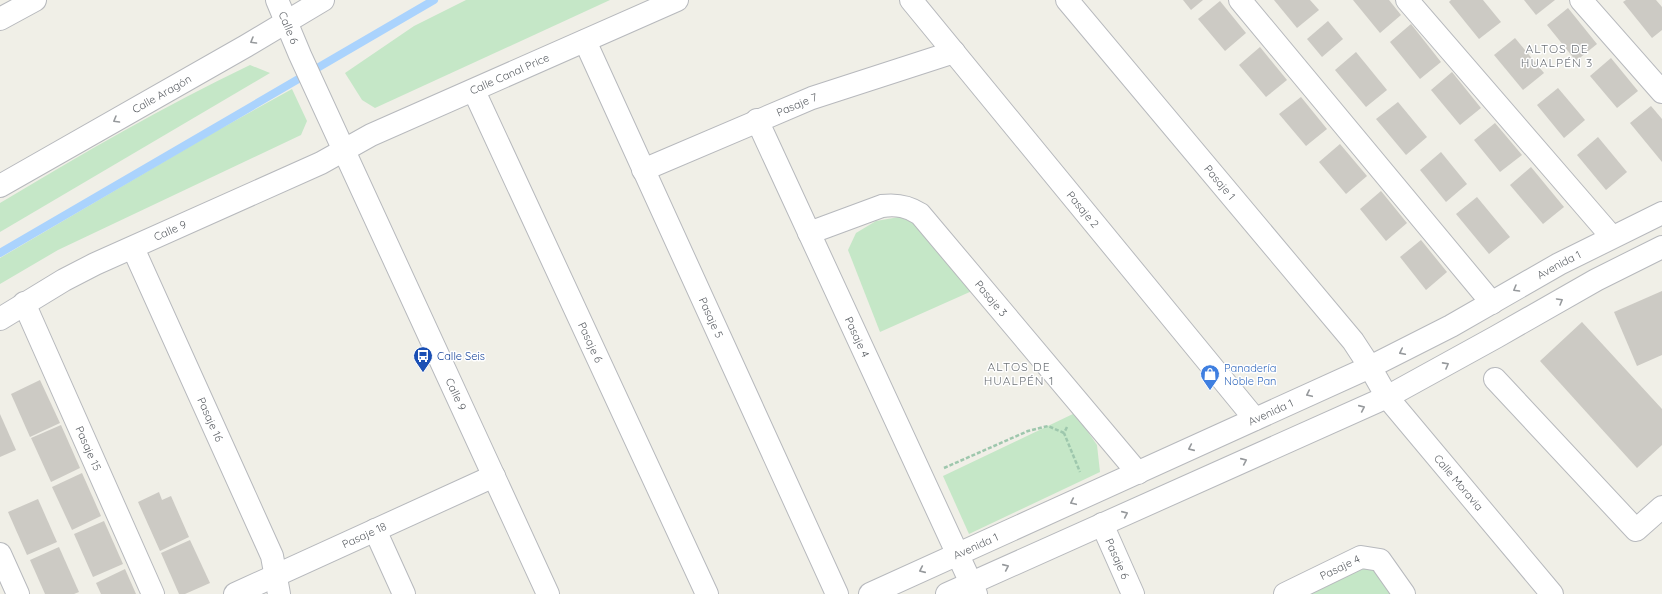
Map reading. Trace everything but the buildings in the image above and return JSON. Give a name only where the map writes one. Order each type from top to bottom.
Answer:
[{"type":"street","points":[[0,19],[36,0]]},
{"type":"street","name":"Calle 6","points":[[277,0],[300,55]]},
{"type":"street","name":"Calle Aragón","points":[[0,186],[287,22],[322,0]]},
{"type":"street","name":"Calle Canal Price","points":[[344,150],[371,135],[474,91],[677,0]]},
{"type":"street","name":"Pasaje 2","points":[[911,0],[1255,419]]},
{"type":"street","name":"Pasaje 1","points":[[1067,0],[1353,341],[1370,367]]},
{"type":"street","points":[[1240,0],[1492,303]]},
{"type":"street","points":[[1407,0],[1612,237]]},
{"type":"street","points":[[1581,0],[1662,92]]},
{"type":"street","name":"Pasaje 5","points":[[585,41],[837,594]]},
{"type":"street","name":"Pasaje 7","points":[[643,170],[757,120],[812,98],[954,52]]},
{"type":"street","name":"Calle 9","points":[[300,55],[548,594]]},
{"type":"street","name":"Pasaje 6","points":[[474,91],[707,594]]},
{"type":"street","name":"Pasaje 4","points":[[757,120],[973,589]]},
{"type":"street","name":"Calle 9","points":[[0,319],[24,303],[70,277],[321,163],[344,150]]},
{"type":"street","name":"Pasaje 3","points":[[809,233],[882,206],[894,204],[905,206],[920,214],[1138,472]]},
{"type":"street","name":"Avenida 1","points":[[870,594],[1370,367],[1432,337],[1559,264],[1662,213]]},
{"type":"street","points":[[947,594],[973,589],[1102,524],[1387,397],[1496,338],[1596,280],[1662,247]]},
{"type":"street","name":"Pasaje 16","points":[[133,248],[272,556],[277,585]]},
{"type":"street","name":"Pasaje 15","points":[[24,303],[153,594]]},
{"type":"street","name":"Calle Moravia","points":[[1370,367],[1387,397],[1552,594]]},
{"type":"street","points":[[1495,379],[1636,530],[1662,507]]},
{"type":"street","name":"Pasaje 18","points":[[235,594],[277,585],[375,530],[494,476]]},
{"type":"street","name":"Pasaje 6","points":[[1102,524],[1133,594]]},
{"type":"street","points":[[375,530],[404,594]]},
{"type":"street","points":[[0,554],[18,594]]},
{"type":"street","name":"Pasaje 4","points":[[1285,594],[1362,557],[1380,560],[1404,594]]},
{"type":"path","points":[[1064,433],[1079,403]]},
{"type":"path","points":[[922,478],[1028,430],[1048,426],[1064,433],[1089,494]]},
{"type":"green space","points":[[466,0],[610,0],[375,108],[362,100],[345,73],[414,26]]},
{"type":"green space","points":[[250,65],[270,73],[0,232],[0,203],[155,114]]},
{"type":"green space","points":[[292,89],[307,121],[301,135],[58,250],[0,284],[0,258],[211,134]]},
{"type":"green space","points":[[899,217],[919,225],[972,291],[880,332],[848,250],[856,233],[876,221]]},
{"type":"green space","points":[[1075,413],[1097,445],[1100,472],[969,534],[943,476]]},
{"type":"green space","points":[[1360,563],[1376,568],[1395,594],[1296,594]]},
{"type":"waterway","points":[[0,253],[434,0]]},
{"type":"place","name":"Calle Seis","points":[[423,373]]},
{"type":"place","name":"Panadería Noble Pan","points":[[1210,391]]},
{"type":"district","name":"ALTOS DE HUALPÉN 3","points":[[1557,56]]},
{"type":"district","name":"ALTOS DE HUALPÉN 1","points":[[1019,374]]}]
